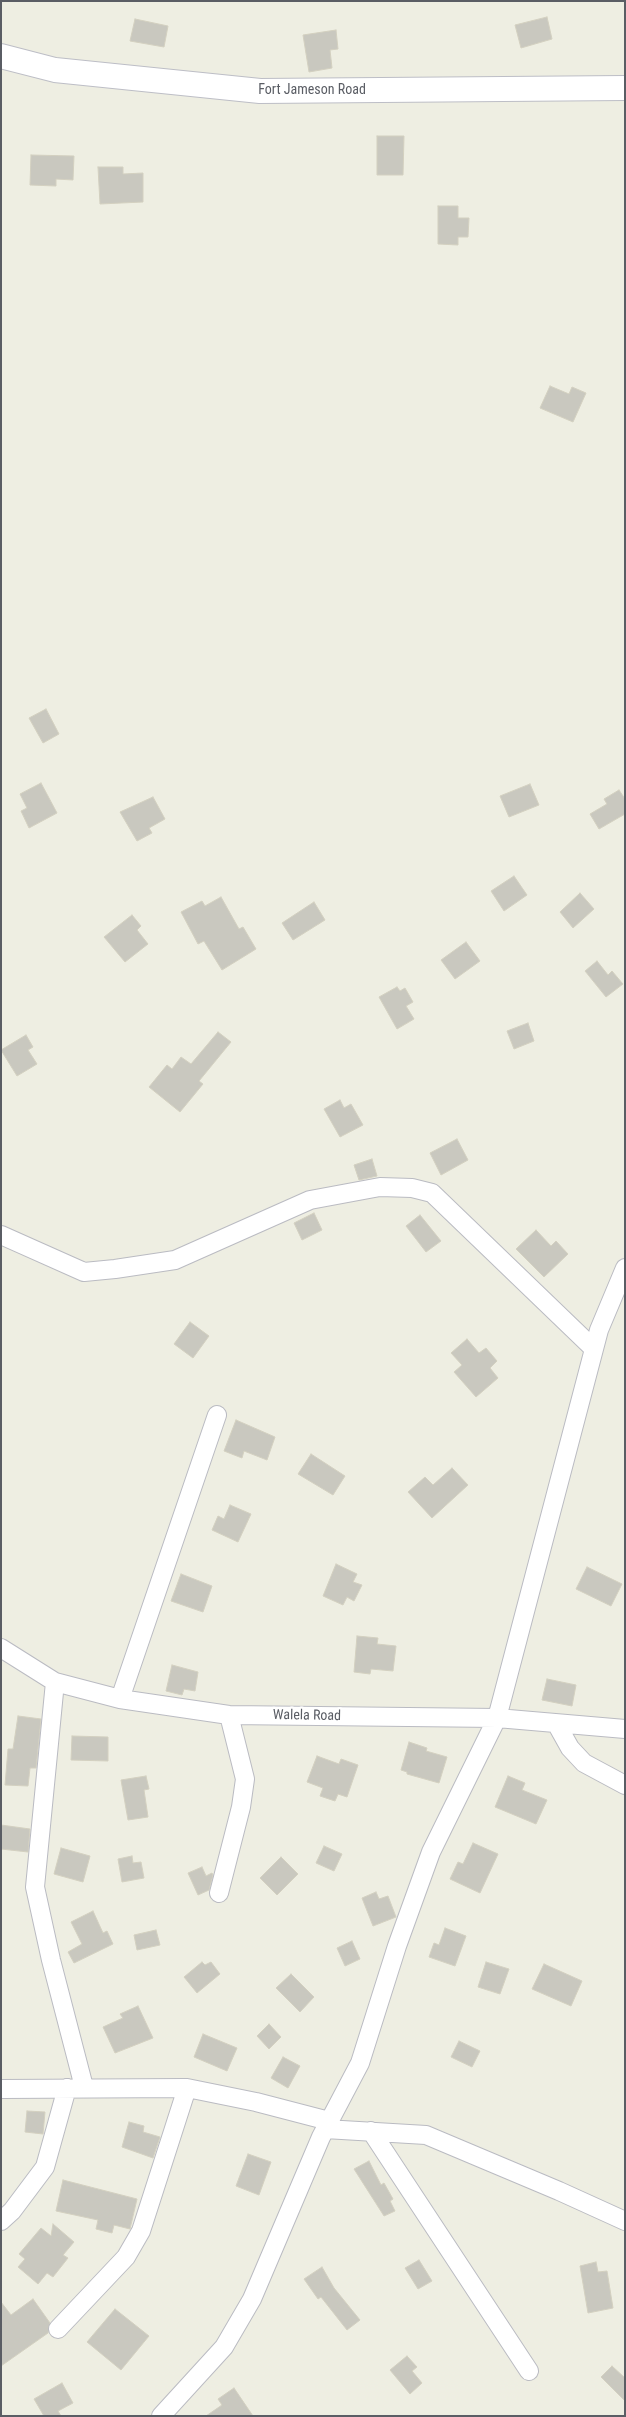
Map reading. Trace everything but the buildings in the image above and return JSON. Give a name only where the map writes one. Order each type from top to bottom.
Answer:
[{"type":"street","name":"Fort Jameson Road","points":[[1,56],[55,70],[260,91],[625,88]]},
{"type":"street","points":[[1,1235],[84,1272],[115,1270],[175,1260],[310,1200],[380,1187],[412,1188],[432,1193],[594,1349]]},
{"type":"street","points":[[160,2416],[224,2347],[234,2331],[252,2299],[327,2125],[360,2063],[431,1852],[497,1718],[599,1330],[625,1268]]},
{"type":"street","points":[[120,1699],[217,1415]]},
{"type":"street","name":"Walela Road","points":[[1,1648],[55,1682],[120,1699],[229,1715],[497,1718],[625,1729]]},
{"type":"street","points":[[1,2221],[12,2211],[45,2167],[76,2088],[35,1887],[55,1682]]},
{"type":"street","points":[[219,1893],[245,1779],[229,1715]]},
{"type":"street","points":[[556,1723],[570,1748],[584,1763],[625,1785]]},
{"type":"street","points":[[58,2329],[126,2257],[141,2230],[187,2088]]},
{"type":"street","points":[[1,2090],[187,2088],[256,2102],[327,2125],[371,2131],[426,2135],[559,2191],[625,2222]]},
{"type":"street","points":[[371,2131],[529,2371]]}]
